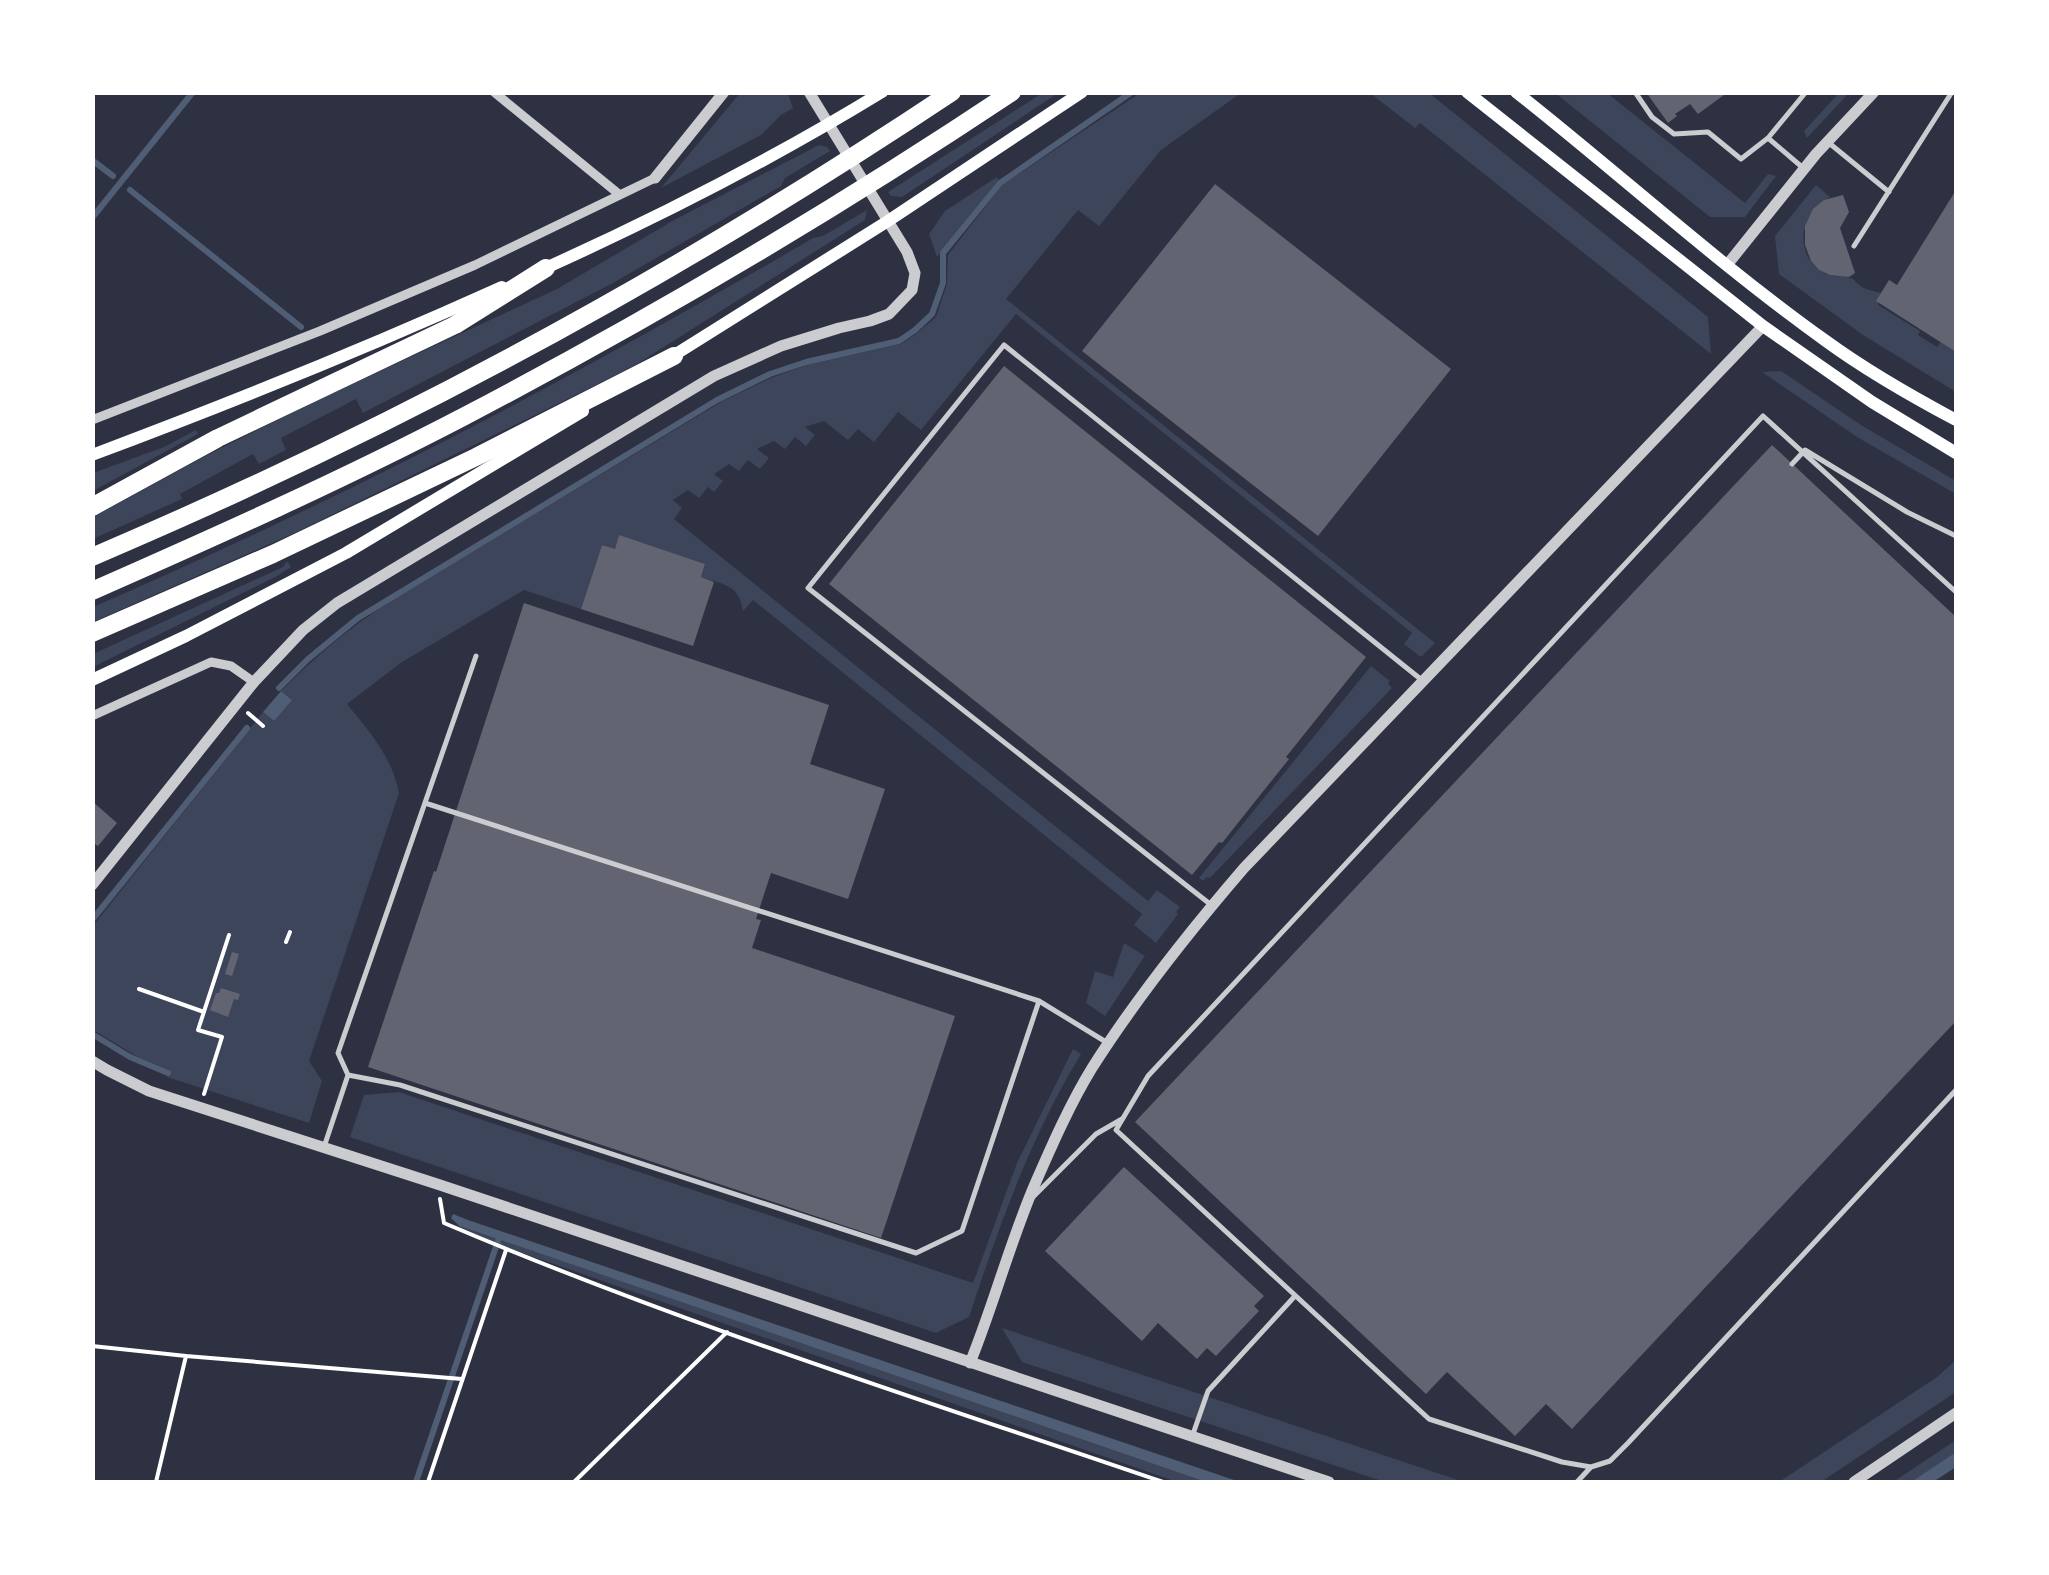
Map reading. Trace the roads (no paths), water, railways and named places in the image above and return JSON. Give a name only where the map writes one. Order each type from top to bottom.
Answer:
[{"type":"highway","points":[[92,557],[248,488],[542,339],[754,218],[952,92]]},
{"type":"highway","points":[[92,591],[258,517],[461,418],[657,312],[817,218],[1012,92]]},
{"type":"highway","points":[[92,507],[218,438],[455,325],[546,268]]},
{"type":"highway","points":[[92,633],[340,522],[674,356]]},
{"type":"main road","points":[[92,455],[383,341],[546,268],[701,195],[882,92]]},
{"type":"main road","points":[[92,680],[346,553],[674,356],[1082,92]]},
{"type":"main road","points":[[1467,92],[1762,326],[1872,402],[1956,453]]},
{"type":"main road","points":[[1516,92],[1727,266],[1840,352],[1956,420]]},
{"type":"street","points":[[494,92],[620,195]]},
{"type":"street","points":[[92,420],[440,280],[655,178],[724,92]]},
{"type":"street","points":[[92,885],[254,682],[303,630],[337,603],[714,376],[781,346],[890,314],[912,290],[915,272],[907,252],[809,92]]},
{"type":"street","points":[[1727,266],[1804,169],[1874,92]]},
{"type":"street","points":[[970,1363],[1028,1202],[1059,1131],[1091,1070],[1187,934],[1244,868],[1762,326]]},
{"type":"street","points":[[92,716],[211,662],[231,666],[254,682]]},
{"type":"street","points":[[92,1060],[149,1091],[1328,1482]]},
{"type":"street","points":[[1854,1482],[1956,1413]]},
{"type":"lane","points":[[1635,92],[1652,117],[1674,134],[1708,132],[1741,159],[1768,138],[1806,92]]},
{"type":"lane","points":[[1854,246],[1952,92]]},
{"type":"lane","points":[[1768,138],[1804,169]]},
{"type":"lane","points":[[1828,142],[1889,192]]},
{"type":"lane","points":[[1212,906],[808,588],[1004,345],[1423,681]]},
{"type":"lane","points":[[1956,592],[1763,416],[1148,1076],[1116,1130],[1429,1419],[1562,1462],[1591,1467],[1610,1461],[1628,1444],[1956,1090]]},
{"type":"lane","points":[[1792,464],[1805,450],[1907,512],[1956,536]]},
{"type":"lane","points":[[324,1147],[348,1075],[338,1054],[476,656]]},
{"type":"lane","points":[[425,803],[1039,1001],[1109,1043]]},
{"type":"lane","points":[[348,1075],[400,1084],[916,1253],[962,1231],[1039,1001]]},
{"type":"lane","points":[[1028,1202],[1096,1134],[1124,1117]]},
{"type":"lane","points":[[1192,1437],[1208,1391],[1296,1296]]},
{"type":"lane","points":[[1577,1482],[1591,1467]]},
{"type":"waterway","points":[[92,218],[193,92]]},
{"type":"waterway","points":[[279,688],[358,618],[717,400],[770,374],[899,341],[915,330],[932,314],[943,283],[943,253],[1000,183],[1132,92]]},
{"type":"waterway","points":[[92,160],[113,176]]},
{"type":"waterway","points":[[130,190],[301,327]]},
{"type":"waterway","points":[[92,920],[247,728]]},
{"type":"waterway","points":[[92,1034],[130,1057],[168,1073]]},
{"type":"waterway","points":[[416,1482],[500,1235]]}]
